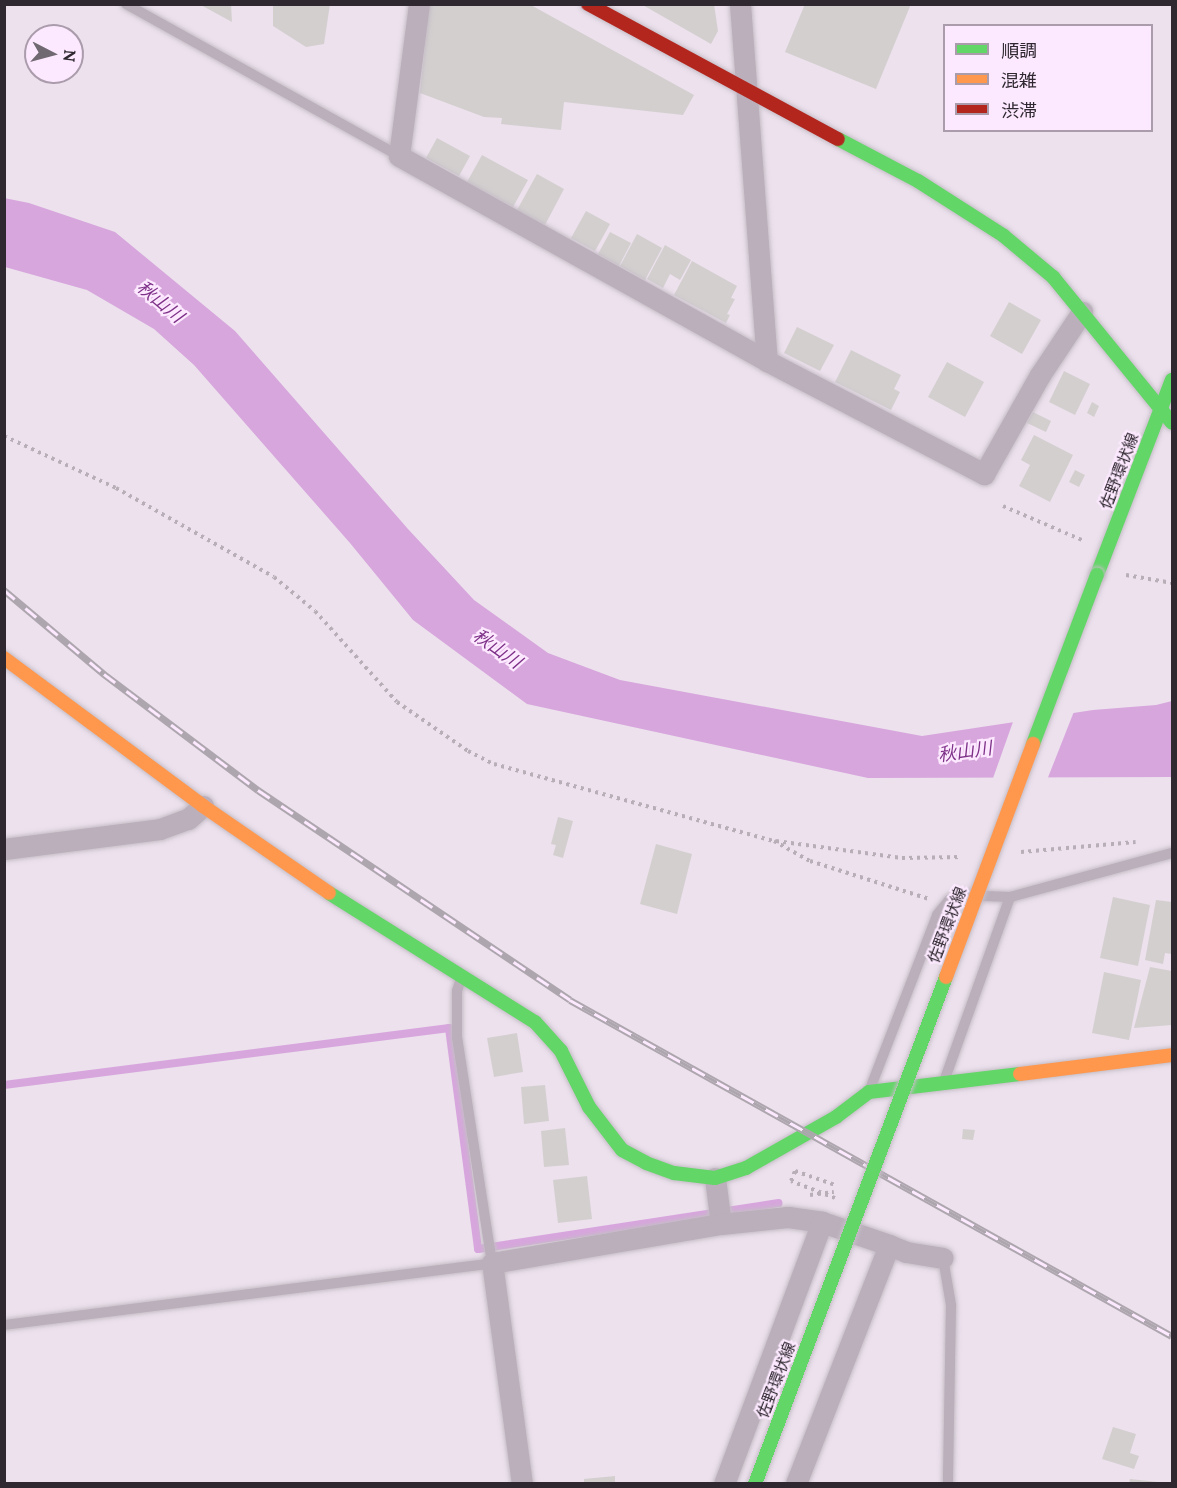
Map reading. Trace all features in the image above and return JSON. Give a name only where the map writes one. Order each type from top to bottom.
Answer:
[{"type":"street","points":[[419,4],[399,156],[767,362],[984,474],[1040,375],[1082,312]]},
{"type":"street","points":[[588,4],[747,92],[918,181],[995,230],[1053,277],[1173,423]]},
{"type":"street","points":[[740,4],[767,362]]},
{"type":"street","name":"佐野環状線","points":[[739,1477],[1173,380]]},
{"type":"street","points":[[4,658],[203,806],[325,890],[535,1022],[561,1051],[589,1107],[622,1150],[674,1173],[715,1178],[746,1168],[836,1117],[869,1092],[1173,1055]]},
{"type":"street","points":[[4,849],[160,829],[188,819],[203,806]]},
{"type":"street","points":[[715,1178],[721,1224]]},
{"type":"street","points":[[522,1484],[492,1263],[721,1224],[788,1217],[822,1222],[906,1252],[943,1258]]},
{"type":"street","points":[[739,1477],[822,1222]]},
{"type":"street","points":[[796,1484],[889,1245]]},
{"type":"lane","points":[[126,4],[399,156]]},
{"type":"lane","points":[[869,1092],[937,915],[945,904],[959,895],[1010,897],[1173,853]]},
{"type":"lane","points":[[944,1083],[1010,897]]},
{"type":"lane","points":[[4,1324],[492,1263],[457,1038],[457,992],[462,976]]},
{"type":"lane","points":[[943,1258],[951,1305],[948,1484]]},
{"type":"lane","points":[[739,1477],[763,1484]]},
{"type":"path","points":[[4,436],[116,488],[274,577],[315,611],[397,702],[468,751],[494,764],[774,841],[810,861],[945,904]]},
{"type":"path","points":[[1003,506],[1085,542]]},
{"type":"path","points":[[1123,574],[1173,583]]},
{"type":"path","points":[[800,1195],[822,1194],[833,1193],[835,1185],[795,1171],[791,1181],[812,1190],[823,1194],[833,1198],[844,1202]]},
{"type":"water","name":"秋山川","points":[[4,198],[29,203],[115,232],[235,331],[408,529],[474,600],[548,653],[620,680],[922,736],[1093,710],[1156,705],[1172,701],[1172,777],[868,778],[527,704],[413,620],[350,543],[194,365],[154,329],[87,290],[5,267]]},
{"type":"pier","points":[[1075,709],[1047,780],[992,781],[1014,719]]},
{"type":"building","points":[[199,4],[231,4],[232,22]]},
{"type":"building","points":[[273,4],[330,4],[324,44],[306,47],[273,26]]},
{"type":"building","points":[[429,4],[529,4],[694,95],[683,115],[564,102],[561,130],[501,124],[502,118],[484,117],[420,93]]},
{"type":"building","points":[[641,4],[714,4],[718,31],[711,44]]},
{"type":"building","points":[[805,4],[911,4],[876,89],[785,52]]},
{"type":"building","points":[[437,138],[470,156],[459,176],[426,158]]},
{"type":"building","points":[[482,155],[528,180],[513,207],[467,182]]},
{"type":"building","points":[[537,174],[564,189],[545,225],[517,210]]},
{"type":"building","points":[[586,211],[610,224],[595,251],[571,238]]},
{"type":"building","points":[[610,232],[631,243],[619,266],[598,254]]},
{"type":"building","points":[[637,234],[662,248],[645,280],[620,266]]},
{"type":"building","points":[[665,245],[691,260],[680,280],[670,274],[663,288],[647,279]]},
{"type":"building","points":[[692,261],[737,286],[731,298],[735,299],[727,314],[730,315],[726,323],[674,295]]},
{"type":"building","points":[[1009,302],[1041,320],[1022,354],[990,336]]},
{"type":"building","points":[[797,327],[834,345],[820,371],[784,353]]},
{"type":"building","points":[[851,350],[901,375],[894,389],[900,392],[891,410],[835,382]]},
{"type":"building","points":[[947,362],[984,382],[965,417],[928,397]]},
{"type":"building","points":[[1064,371],[1090,384],[1075,415],[1049,402]]},
{"type":"building","points":[[1092,402],[1099,406],[1094,417],[1087,413]]},
{"type":"building","points":[[1033,412],[1051,421],[1046,432],[1027,423]]},
{"type":"building","points":[[1034,435],[1073,455],[1050,502],[1019,486],[1030,465],[1021,460]]},
{"type":"building","points":[[1075,470],[1085,475],[1079,487],[1069,482]]},
{"type":"building","points":[[558,817],[573,821],[563,858],[553,855],[556,845],[551,844]]},
{"type":"building","points":[[656,844],[692,854],[677,914],[640,904]]},
{"type":"building","points":[[1113,897],[1150,905],[1138,966],[1100,958]]},
{"type":"building","points":[[1156,900],[1172,902],[1172,954],[1165,953],[1163,964],[1145,960]]},
{"type":"building","points":[[1150,967],[1172,971],[1172,1025],[1134,1028]]},
{"type":"building","points":[[1104,972],[1141,980],[1129,1040],[1092,1033]]},
{"type":"building","points":[[517,1033],[523,1072],[494,1077],[487,1038]]},
{"type":"building","points":[[545,1085],[549,1121],[524,1124],[521,1087]]},
{"type":"building","points":[[565,1128],[569,1165],[544,1167],[541,1131]]},
{"type":"building","points":[[963,1129],[975,1130],[973,1140],[962,1139]]},
{"type":"building","points":[[587,1176],[592,1219],[558,1223],[553,1180]]},
{"type":"building","points":[[1113,1427],[1136,1434],[1130,1453],[1139,1456],[1134,1469],[1102,1459]]},
{"type":"building","points":[[615,1476],[615,1484],[584,1484],[584,1479]]},
{"type":"building","points":[[1130,1479],[1158,1482],[1158,1484],[1129,1484]]},
{"type":"waterway","points":[[4,1085],[449,1028],[478,1249],[778,1203]]},
{"type":"railway","points":[[4,590],[104,674],[258,790],[570,1000],[1172,1336]]},
{"type":"traffic: fast","points":[[838,139],[918,181],[1004,236],[1053,277],[1172,423]]},
{"type":"traffic: fast","points":[[1097,575],[1172,380]]},
{"type":"traffic: fast","points":[[1033,744],[1097,575]]},
{"type":"traffic: fast","points":[[329,893],[535,1022],[561,1051],[589,1107],[622,1150],[646,1163],[674,1173],[715,1178],[746,1168],[836,1117],[869,1092],[1020,1074]]},
{"type":"traffic: fast","points":[[755,1484],[946,977]]},
{"type":"traffic: slow","points":[[4,658],[203,806],[329,893]]},
{"type":"traffic: slow","points":[[946,977],[1033,744]]},
{"type":"traffic: slow","points":[[1020,1074],[1172,1055]]},
{"type":"traffic: jam","points":[[588,4],[838,139]]}]
